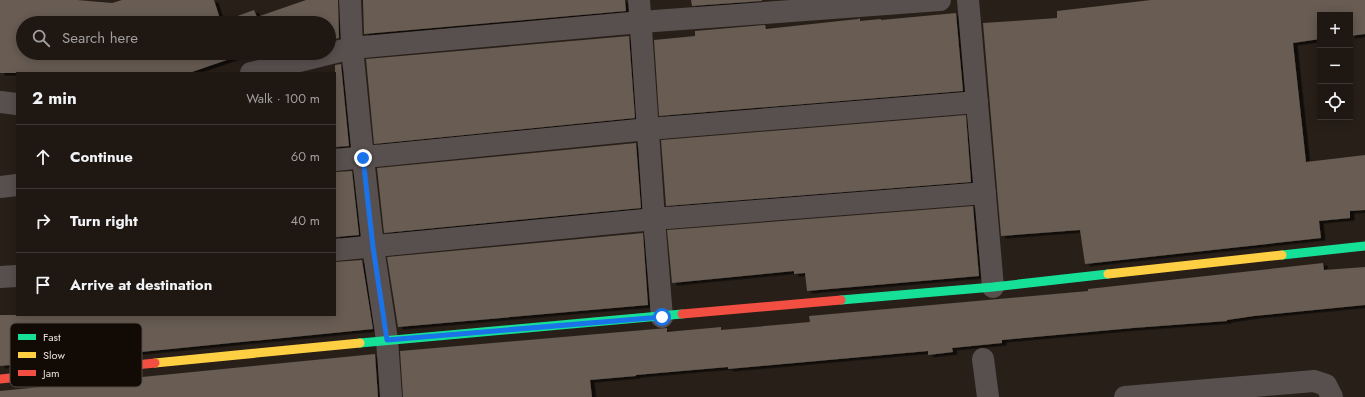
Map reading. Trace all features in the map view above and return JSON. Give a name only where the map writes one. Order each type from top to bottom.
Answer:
[{"type":"street","points":[[350,0],[352,48],[363,158],[373,247],[387,340],[391,397]]},
{"type":"street","points":[[639,0],[662,317]]},
{"type":"street","points":[[336,52],[352,48],[641,22],[940,0]]},
{"type":"street","points":[[968,0],[993,287]]},
{"type":"street","points":[[255,72],[304,60]]},
{"type":"street","points":[[0,102],[16,104]]},
{"type":"street","points":[[336,160],[648,128],[976,102]]},
{"type":"street","points":[[0,187],[16,186]]},
{"type":"street","points":[[336,250],[654,219],[985,193]]},
{"type":"street","points":[[142,365],[387,340],[993,287],[1365,246]]},
{"type":"street","points":[[0,277],[16,276]]},
{"type":"street","points":[[983,360],[988,397]]},
{"type":"street","points":[[0,379],[10,378]]},
{"type":"street","points":[[1126,397],[1314,381],[1326,385],[1332,397]]},
{"type":"building","points":[[0,0],[77,0],[112,3],[122,0],[214,0],[219,16],[16,16],[16,60],[227,60],[192,72],[0,73]]},
{"type":"building","points":[[306,0],[338,0],[339,38],[336,39],[336,16],[260,16]]},
{"type":"building","points":[[363,0],[625,0],[626,11],[364,34]]},
{"type":"building","points":[[691,0],[762,0],[762,1],[692,6]]},
{"type":"building","points":[[1151,0],[1365,0],[1365,34],[1353,36],[1353,12],[1317,12],[1317,39],[1293,43],[1306,162],[1365,155],[1365,210],[1350,211],[1350,218],[1319,221],[1321,238],[1085,264],[1080,230],[1001,236],[983,23],[1057,18],[1057,11]]},
{"type":"building","points":[[254,10],[257,16],[238,16]]},
{"type":"building","points":[[956,13],[963,91],[659,116],[654,40],[695,36],[695,31],[765,25],[766,29],[860,18],[860,21],[881,20]]},
{"type":"building","points":[[629,36],[635,118],[374,144],[366,59]]},
{"type":"building","points":[[341,64],[349,146],[336,147],[335,65]]},
{"type":"building","points":[[966,115],[971,182],[666,206],[661,140]]},
{"type":"building","points":[[636,143],[641,208],[384,233],[377,168]]},
{"type":"building","points":[[352,171],[359,235],[336,237],[336,172]]},
{"type":"building","points":[[973,206],[979,276],[807,291],[805,273],[794,274],[794,271],[672,283],[667,230]]},
{"type":"building","points":[[643,233],[648,305],[398,327],[387,257]]},
{"type":"building","points":[[362,260],[373,329],[142,352],[142,323],[10,323],[10,365],[0,366],[0,315],[336,316],[336,262]]},
{"type":"building","points":[[1323,263],[1324,270],[1365,267],[1365,305],[1254,316],[1227,321],[1002,340],[1002,343],[952,348],[953,352],[928,355],[928,351],[590,380],[592,397],[403,397],[400,351],[667,328],[667,332],[721,327],[721,330],[810,322],[809,316],[1088,291],[1088,289]]},
{"type":"building","points":[[375,354],[378,397],[0,397],[0,391],[41,387],[142,387],[142,377]]},
{"type":"traffic: fast","points":[[1282,255],[1365,246]]},
{"type":"traffic: fast","points":[[841,300],[993,287],[1108,274]]},
{"type":"traffic: fast","points":[[360,343],[682,314]]},
{"type":"traffic: slow","points":[[1108,274],[1282,255]]},
{"type":"traffic: slow","points":[[155,363],[360,343]]},
{"type":"traffic: jam","points":[[682,314],[841,300]]},
{"type":"traffic: jam","points":[[142,364],[155,363]]},
{"type":"traffic: jam","points":[[0,379],[10,378]]},
{"type":"route","points":[[363,158],[373,247],[387,340],[662,317]]}]
